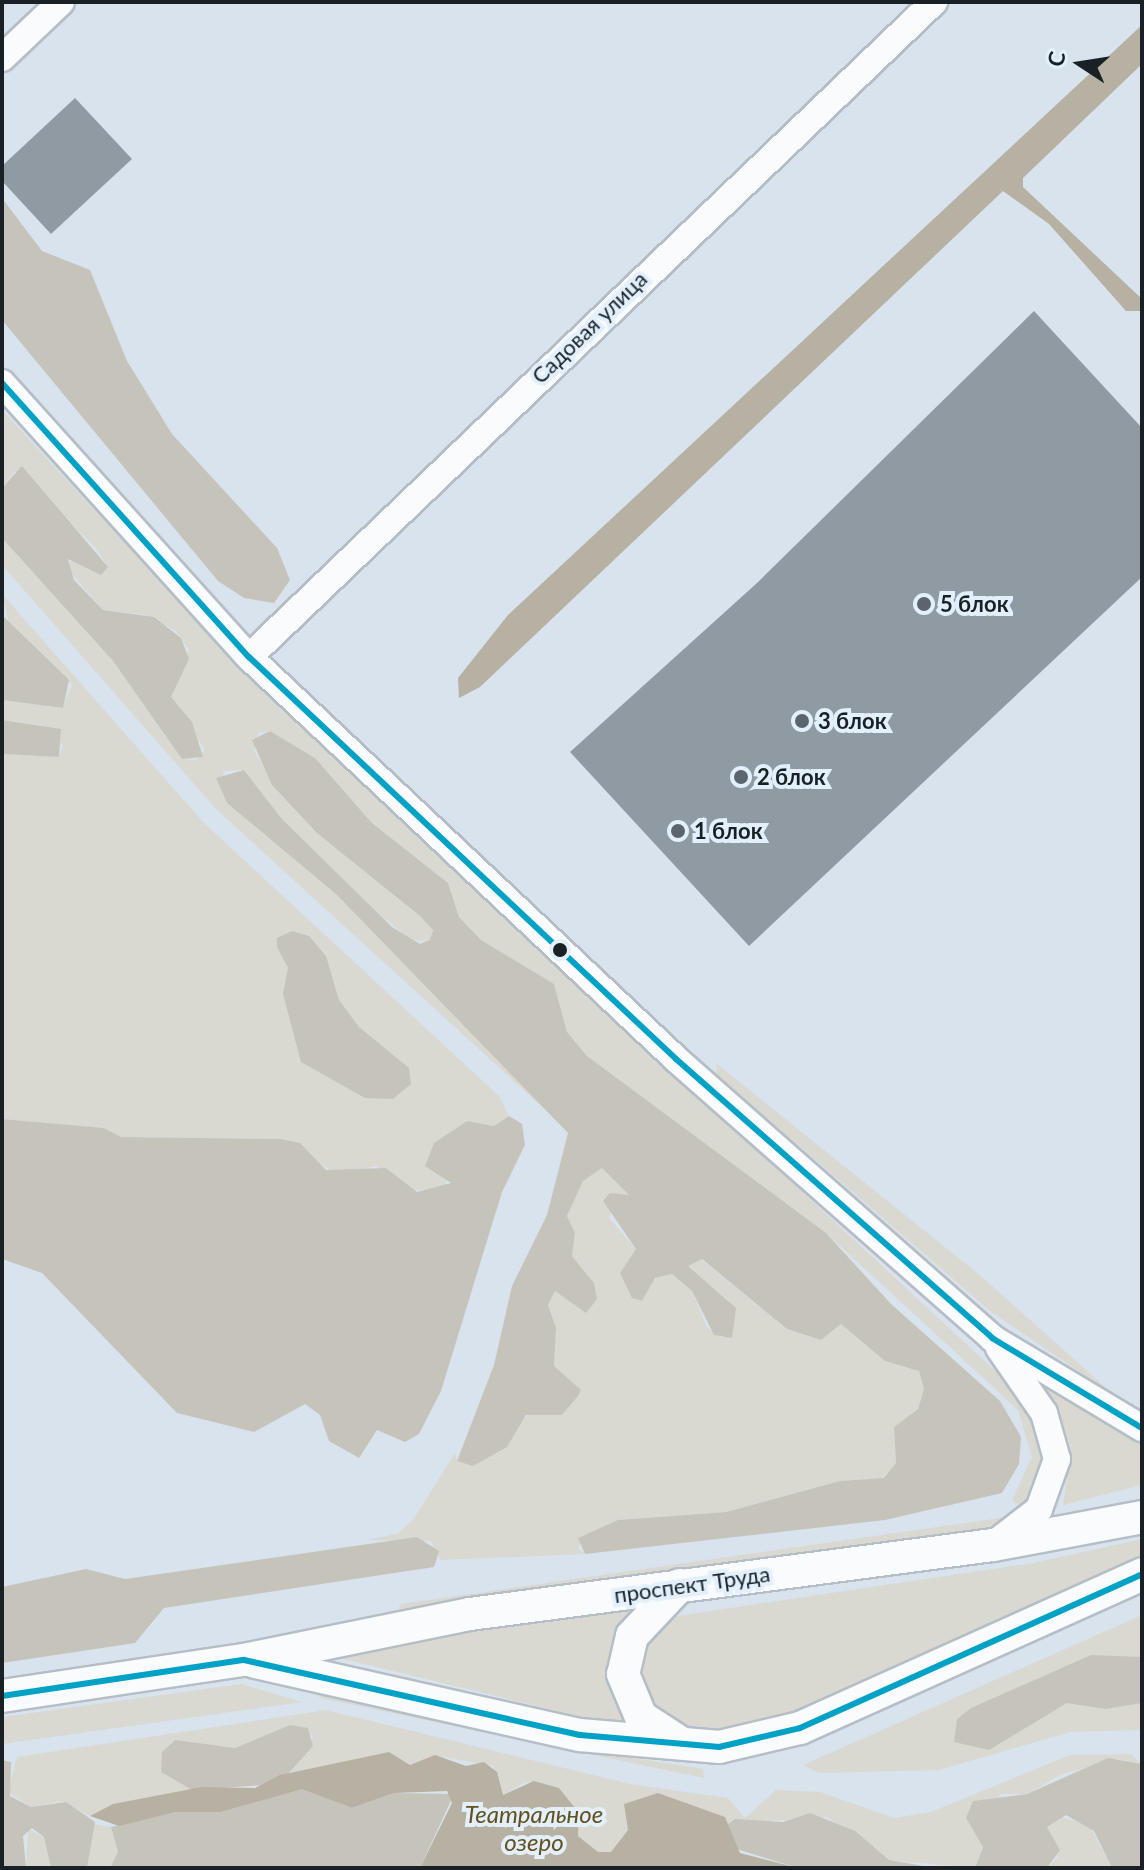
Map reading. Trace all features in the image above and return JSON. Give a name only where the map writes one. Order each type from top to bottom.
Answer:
[{"type":"main road","name":"проспект Труда","points":[[2,1696],[244,1660],[338,1637],[680,1585],[993,1545],[1142,1517]]},
{"type":"main road","name":"проспект Труда","points":[[244,1660],[580,1735],[688,1747],[800,1728],[1142,1574]]},
{"type":"main road","points":[[680,1585],[632,1636],[623,1674],[641,1717],[688,1747]]},
{"type":"street","points":[[2,58],[61,2]]},
{"type":"street","name":"Садовая улица","points":[[249,657],[934,2]]},
{"type":"street","points":[[2,383],[249,657],[676,1059],[992,1338],[1142,1428]]},
{"type":"street","points":[[992,1338],[1044,1413],[1057,1459],[1039,1509],[993,1545]]},
{"type":"shaded area","points":[[2,198],[42,251],[90,270],[127,361],[172,434],[277,548],[290,580],[274,603],[244,598],[218,581],[2,320]]},
{"type":"shaded area","points":[[2,410],[270,699],[1027,1400],[1047,1455],[1024,1509],[1012,1500],[1032,1457],[1018,1410],[826,1233],[587,1056],[567,1032],[554,984],[481,940],[459,917],[448,883],[372,823],[315,758],[270,731],[259,733],[254,750],[278,792],[420,916],[433,930],[430,941],[411,940],[377,912],[282,819],[244,770],[223,771],[227,803],[337,895],[563,1126],[215,808],[2,565],[2,538],[113,661],[182,759],[196,760],[205,750],[171,697],[189,650],[176,631],[146,615],[103,610],[65,566],[76,558],[95,572],[108,567],[95,547],[15,471],[2,488]]},
{"type":"shaded area","points":[[22,466],[108,567],[101,575],[68,559],[74,580],[103,610],[154,617],[181,638],[189,659],[171,697],[192,722],[203,757],[182,759],[113,661],[2,538],[2,488]]},
{"type":"shaded area","points":[[2,594],[203,822],[499,1096],[509,1116],[494,1126],[467,1121],[434,1143],[432,1170],[447,1174],[445,1190],[408,1190],[376,1166],[336,1174],[282,1139],[121,1137],[104,1128],[2,1119],[2,754],[59,757],[63,746],[40,725],[2,720],[2,700],[62,708],[72,685],[9,624]]},
{"type":"shaded area","points":[[2,615],[69,680],[63,708],[2,700]]},
{"type":"shaded area","points":[[2,720],[61,729],[59,757],[2,754]]},
{"type":"shaded area","points":[[270,731],[315,758],[372,823],[448,883],[459,917],[481,940],[554,984],[567,1032],[587,1056],[826,1233],[891,1304],[1000,1401],[1021,1437],[1019,1464],[1002,1493],[885,1520],[585,1554],[578,1538],[618,1520],[726,1512],[840,1481],[884,1478],[896,1463],[894,1427],[918,1409],[924,1389],[919,1371],[885,1361],[841,1324],[821,1340],[787,1329],[702,1259],[688,1266],[736,1308],[732,1338],[714,1335],[692,1291],[672,1274],[655,1278],[642,1301],[632,1298],[620,1273],[636,1249],[603,1201],[610,1193],[629,1195],[602,1168],[583,1181],[567,1216],[575,1233],[572,1256],[594,1283],[597,1299],[586,1313],[555,1291],[548,1305],[556,1328],[554,1366],[581,1390],[562,1415],[526,1415],[507,1447],[473,1466],[457,1461],[494,1365],[512,1286],[547,1215],[568,1133],[337,895],[227,803],[216,778],[244,770],[282,819],[392,927],[420,944],[430,940],[433,930],[420,916],[317,833],[272,785],[252,740]]},
{"type":"shaded area","points":[[292,931],[309,936],[326,956],[339,1000],[359,1027],[409,1068],[411,1084],[393,1099],[365,1098],[301,1062],[283,994],[288,968],[277,947],[277,938]]},
{"type":"shaded area","points":[[717,1064],[981,1276],[1115,1396],[990,1311],[716,1074]]},
{"type":"shaded area","points":[[509,1116],[522,1124],[525,1145],[502,1192],[441,1391],[419,1434],[405,1442],[377,1430],[359,1458],[329,1441],[320,1415],[305,1404],[254,1432],[177,1413],[42,1273],[2,1259],[2,1119],[104,1128],[121,1137],[281,1139],[300,1143],[326,1170],[386,1168],[417,1192],[451,1183],[425,1166],[434,1143],[467,1121],[494,1126]]},
{"type":"shaded area","points":[[602,1167],[629,1195],[619,1198],[609,1218],[636,1249],[620,1274],[642,1301],[655,1278],[672,1274],[692,1291],[707,1327],[722,1338],[729,1301],[687,1266],[701,1259],[787,1329],[821,1340],[841,1324],[885,1361],[919,1371],[924,1389],[918,1409],[894,1427],[896,1463],[884,1478],[840,1481],[726,1512],[618,1520],[587,1535],[578,1548],[585,1554],[440,1560],[431,1541],[366,1540],[397,1534],[413,1520],[455,1453],[457,1461],[499,1452],[517,1421],[580,1390],[554,1366],[556,1328],[548,1305],[555,1291],[567,1297],[589,1276],[572,1256],[575,1233],[567,1216],[583,1181]]},
{"type":"shaded area","points":[[1031,1373],[1142,1441],[1142,1485],[1063,1505],[1071,1448],[1060,1413]]},
{"type":"shaded area","points":[[1014,1516],[979,1530],[399,1609],[400,1604]]},
{"type":"shaded area","points":[[417,1537],[439,1551],[434,1567],[164,1608],[135,1643],[2,1663],[2,1587],[86,1569],[125,1579]]},
{"type":"shaded area","points":[[1142,1539],[1142,1559],[778,1721],[715,1736],[671,1725],[647,1699],[638,1667],[652,1628],[670,1617],[1033,1563]]},
{"type":"shaded area","points":[[638,1608],[632,1729],[331,1656],[331,1653]]},
{"type":"shaded area","points":[[1142,1615],[1142,1730],[1070,1732],[939,1770],[819,1773],[803,1765]]},
{"type":"shaded area","points":[[1091,1655],[1142,1657],[1142,1703],[1105,1709],[1067,1703],[989,1750],[954,1742],[957,1719],[971,1708]]},
{"type":"shaded area","points":[[242,1684],[302,1702],[2,1744],[2,1717]]},
{"type":"shaded area","points":[[310,1686],[576,1749],[703,1769],[704,1778],[320,1698]]},
{"type":"shaded area","points":[[326,1710],[630,1784],[728,1798],[745,1818],[776,1790],[820,1792],[894,1818],[931,1812],[1070,1755],[1131,1754],[1142,1764],[1117,1759],[1060,1775],[1027,1794],[1000,1794],[975,1868],[889,1860],[827,1817],[728,1824],[658,1793],[627,1812],[628,1830],[611,1852],[598,1852],[578,1836],[579,1813],[559,1788],[525,1782],[503,1795],[493,1766],[444,1757],[410,1766],[380,1755],[289,1773],[314,1736],[290,1725],[235,1748],[171,1742],[161,1772],[192,1790],[175,1796],[90,1816],[62,1801],[31,1807],[8,1792],[17,1757]]},
{"type":"shaded area","points":[[290,1725],[308,1728],[313,1746],[289,1773],[264,1785],[192,1790],[161,1772],[162,1752],[175,1740],[235,1748]]},
{"type":"shaded area","points":[[1108,1758],[1142,1764],[1142,1868],[1112,1868],[1094,1831],[1066,1815],[1047,1827],[1060,1850],[1047,1868],[975,1868],[983,1847],[966,1818],[973,1801],[1027,1794]]},
{"type":"shaded area","points":[[2,1760],[11,1762],[10,1796],[31,1807],[66,1802],[95,1822],[87,1868],[51,1868],[44,1837],[32,1828],[23,1836],[26,1868],[2,1868]]},
{"type":"shaded area","points":[[302,1788],[352,1808],[394,1793],[454,1794],[420,1868],[110,1868],[118,1852],[111,1827],[176,1812],[221,1812]]},
{"type":"shaded area","points":[[810,1813],[855,1831],[889,1860],[935,1868],[798,1868],[733,1848],[728,1824],[735,1819],[783,1822]]},
{"type":"shaded area","points":[[1058,1816],[1089,1825],[1112,1868],[1047,1868],[1058,1857],[1047,1827]]},
{"type":"shaded area","points":[[92,1824],[111,1827],[118,1852],[110,1868],[87,1868]]},
{"type":"shaded area","points":[[28,1829],[44,1837],[51,1868],[26,1868]]},
{"type":"water","points":[[1142,25],[1142,64],[1023,178],[1023,187],[1142,299],[1142,311],[1126,311],[1049,224],[1003,191],[480,687],[459,698],[458,678],[508,615]]},
{"type":"water","name":"Театральное озеро","points":[[389,1752],[410,1765],[435,1755],[466,1766],[484,1762],[497,1772],[503,1795],[534,1781],[559,1788],[579,1813],[578,1836],[598,1852],[611,1852],[628,1830],[624,1804],[658,1793],[725,1817],[740,1853],[798,1868],[420,1868],[452,1803],[447,1791],[394,1793],[352,1808],[302,1789],[221,1812],[176,1812],[119,1826],[90,1816],[113,1804],[202,1787],[255,1788],[280,1775]]},
{"type":"building","points":[[75,98],[132,159],[51,234],[2,181],[2,166]]},
{"type":"building","points":[[1034,311],[1142,428],[1142,577],[749,946],[570,752],[757,583]]},
{"type":"transit line","points":[[2,383],[249,657],[676,1059],[992,1338],[1142,1428]]},
{"type":"transit line","points":[[2,1696],[244,1660],[580,1735],[719,1747],[800,1728],[1142,1574]]},
{"type":"place","name":"5 блок","points":[[924,604]]},
{"type":"place","name":"3 блок","points":[[802,721]]},
{"type":"place","name":"2 блок","points":[[741,777]]},
{"type":"place","name":"1 блок","points":[[678,831]]}]
